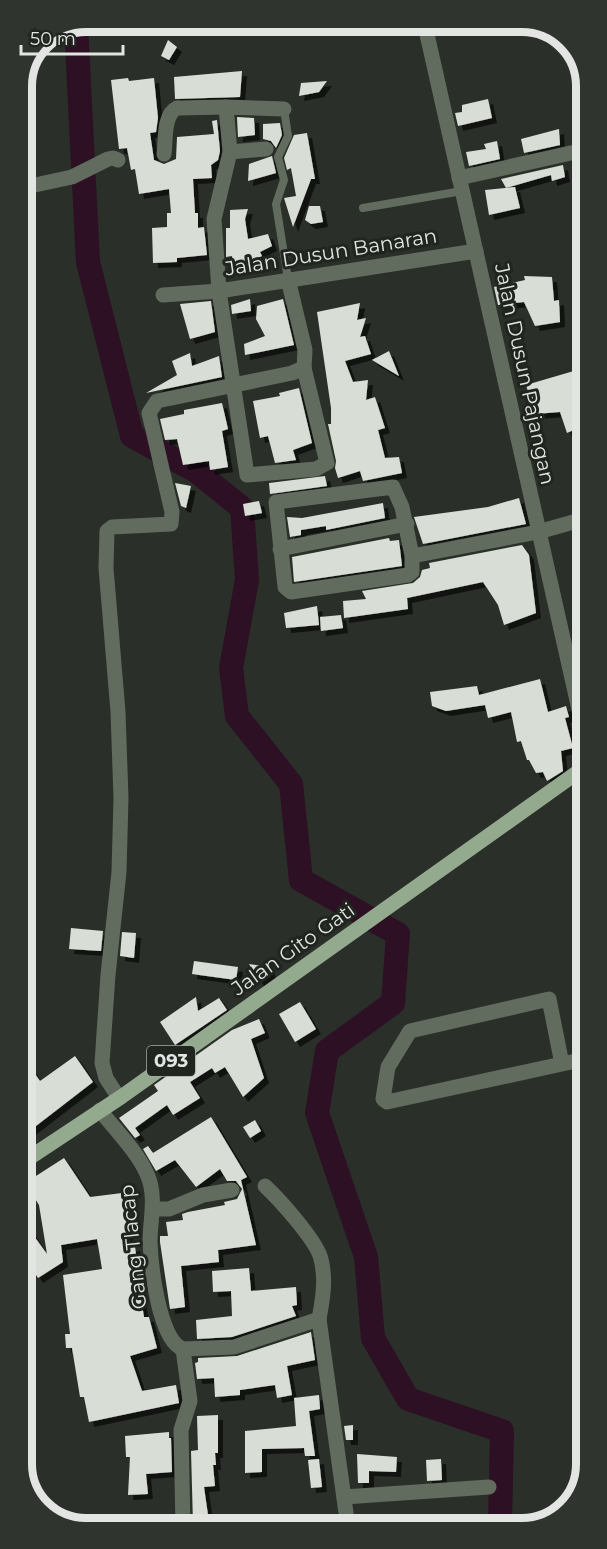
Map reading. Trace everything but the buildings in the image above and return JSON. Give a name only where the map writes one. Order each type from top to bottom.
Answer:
[{"type":"main road","name":"Jalan Gito Gati","points":[[32,1156],[119,1098],[576,773]]},
{"type":"street","name":"Jalan Dusun Pajangan","points":[[426,32],[576,697]]},
{"type":"street","name":"Jalan Dusun Banaran","points":[[226,107],[230,152],[214,209],[219,291],[476,251]]},
{"type":"street","points":[[164,154],[168,118],[172,110],[177,108],[284,109]]},
{"type":"street","points":[[230,152],[266,149]]},
{"type":"street","points":[[461,185],[576,152]]},
{"type":"street","points":[[32,186],[72,177],[108,159],[118,160]]},
{"type":"street","points":[[163,295],[219,291],[231,384],[247,475],[316,469],[327,463],[327,455],[304,368],[306,350],[288,279]]},
{"type":"street","points":[[119,1098],[106,1078],[102,1063],[108,975],[119,872],[121,798],[118,712],[106,568],[107,531],[112,527],[171,524],[172,512],[149,413],[157,401],[292,373],[304,368]]},
{"type":"street","points":[[390,486],[395,490],[406,524],[412,556],[412,572],[408,575],[291,592],[285,587],[280,549],[276,502],[390,486]]},
{"type":"street","points":[[412,556],[538,532],[576,521]]},
{"type":"street","points":[[280,549],[406,524]]},
{"type":"street","points":[[562,1064],[549,999],[410,1031],[388,1066],[383,1099],[387,1102],[562,1064],[576,1061]]},
{"type":"street","name":"Gang Tlacap","points":[[100,1110],[147,1174],[154,1209],[150,1246],[159,1308],[170,1339],[177,1347],[183,1349]]},
{"type":"street","points":[[265,1186],[281,1201],[321,1256],[324,1290],[319,1319],[347,1518]]},
{"type":"street","points":[[154,1209],[169,1209],[203,1195],[232,1190]]},
{"type":"street","points":[[183,1517],[181,1430],[190,1401],[183,1349],[234,1347],[319,1319]]},
{"type":"street","points":[[344,1497],[489,1487]]},
{"type":"lane","points":[[284,109],[288,136],[278,157],[284,180],[276,204],[288,279]]},
{"type":"lane","points":[[363,208],[461,185]]},
{"type":"waterway","points":[[76,33],[88,262],[132,436],[196,471],[242,508],[247,580],[231,668],[237,716],[291,784],[301,880],[398,934],[393,1003],[327,1051],[317,1113],[366,1257],[373,1338],[408,1399],[502,1431],[500,1518]]}]
